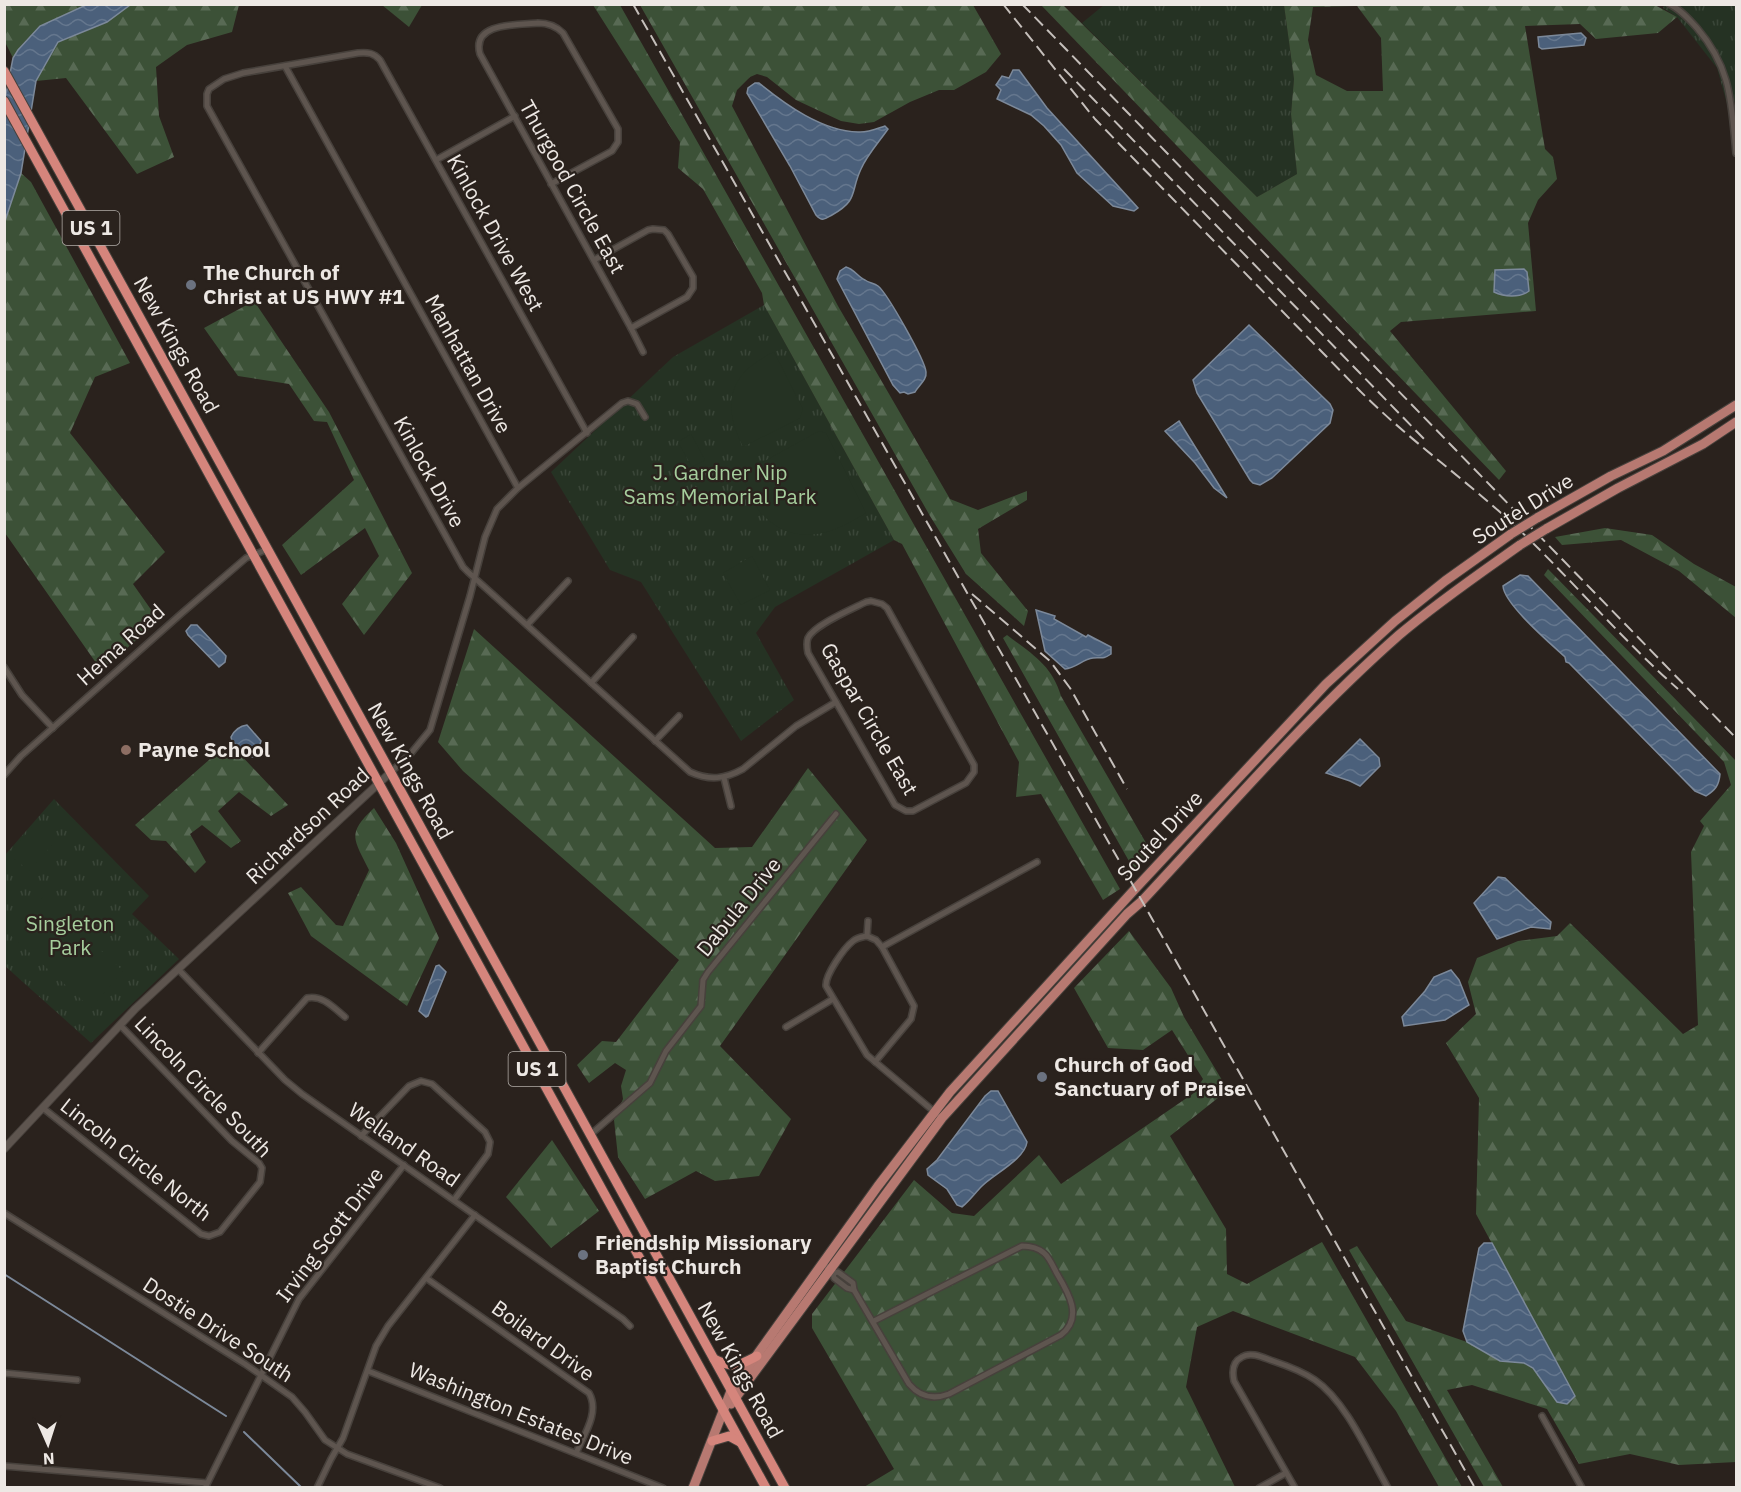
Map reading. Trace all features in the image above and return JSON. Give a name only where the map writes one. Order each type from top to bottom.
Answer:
[{"type":"highway","name":"New Kings Road","points":[[4,71],[785,1488]]},
{"type":"highway","name":"New Kings Road","points":[[4,102],[380,782],[766,1488]]},
{"type":"highway","points":[[714,1359],[732,1366],[740,1365],[757,1356]]},
{"type":"highway","points":[[712,1442],[729,1436],[741,1442]]},
{"type":"main road","name":"Soutel Drive","points":[[693,1488],[724,1412],[757,1356],[822,1262],[934,1111],[984,1053],[1326,684],[1395,621],[1445,581],[1511,534],[1611,476],[1663,451],[1737,405]]},
{"type":"main road","name":"Soutel Drive","points":[[734,1395],[832,1271],[942,1118],[1124,917],[1142,901],[1336,694],[1400,634],[1451,593],[1520,545],[1618,488],[1686,453],[1737,422]]},
{"type":"street","points":[[1669,4],[1676,7],[1709,42],[1725,74],[1737,153]]},
{"type":"street","name":"Thurgood Circle East","points":[[551,184],[612,151],[618,142],[618,129],[563,33],[554,26],[538,22],[494,28],[481,37],[480,54],[551,184],[594,260],[643,352]]},
{"type":"street","name":"Kinlock Drive West","points":[[285,66],[358,52],[371,53],[380,60],[587,433]]},
{"type":"street","name":"Kinlock Drive","points":[[285,66],[243,73],[216,83],[207,94],[207,106],[463,567],[690,772],[706,778],[724,778]]},
{"type":"street","name":"Manhattan Drive","points":[[285,66],[518,488]]},
{"type":"street","points":[[435,160],[515,116]]},
{"type":"street","points":[[594,260],[648,230],[659,229],[668,234],[693,277],[693,288],[687,297],[631,328]]},
{"type":"street","points":[[152,368],[164,362]]},
{"type":"street","name":"Richardson Road","points":[[4,1149],[120,1025],[391,772],[430,730],[492,518],[505,501],[622,403],[628,401],[637,404],[645,417]]},
{"type":"street","name":"Hema Road","points":[[4,775],[21,756],[246,558],[268,549]]},
{"type":"street","points":[[527,625],[568,580]]},
{"type":"street","name":"Gaspar Circle East","points":[[866,602],[877,602],[887,608],[972,760],[974,772],[966,783],[919,809],[906,811],[895,805],[836,702],[808,653],[807,640],[815,630],[866,602]]},
{"type":"street","points":[[591,683],[633,637]]},
{"type":"street","points":[[4,667],[22,695],[53,728]]},
{"type":"street","points":[[731,806],[724,778],[743,769],[795,726],[836,702]]},
{"type":"street","points":[[655,741],[679,716]]},
{"type":"street","name":"Dabula Drive","points":[[590,1135],[650,1083],[666,1051],[701,1006],[704,980],[708,972],[836,814]]},
{"type":"street","points":[[882,946],[1036,862]]},
{"type":"street","points":[[867,936],[868,921]]},
{"type":"street","points":[[875,1062],[911,1019],[914,1011],[913,1002],[882,946],[867,936],[852,941],[829,973],[826,981],[833,999],[864,1052],[875,1062],[942,1118]]},
{"type":"street","name":"Welland Road","points":[[178,969],[258,1053],[302,1094],[630,1326]]},
{"type":"street","points":[[493,989],[506,982]]},
{"type":"street","points":[[258,1053],[306,998],[318,997],[345,1017]]},
{"type":"street","points":[[786,1027],[833,999]]},
{"type":"street","name":"Lincoln Circle South","points":[[120,1025],[232,1141],[259,1162],[263,1173],[260,1182],[220,1232],[209,1236]]},
{"type":"street","points":[[361,1136],[409,1086],[421,1081],[432,1084],[485,1132],[490,1142],[488,1154],[454,1200]]},
{"type":"street","name":"Lincoln Circle North","points":[[43,1108],[201,1234],[209,1236]]},
{"type":"street","name":"Irving Scott Drive","points":[[206,1485],[299,1299],[404,1165]]},
{"type":"street","points":[[620,1220],[633,1212]]},
{"type":"street","name":"Dostie Drive South","points":[[4,1213],[292,1397],[325,1440],[337,1449],[440,1488]]},
{"type":"street","points":[[317,1488],[343,1438],[376,1346],[388,1326],[475,1215]]},
{"type":"street","points":[[822,1262],[832,1271],[838,1272],[853,1283],[854,1290],[909,1384],[922,1395],[941,1397],[1061,1335],[1069,1326],[1074,1311],[1072,1302],[1046,1254],[1031,1246],[1022,1246],[874,1321]]},
{"type":"street","name":"Boilard Drive","points":[[426,1278],[589,1393],[594,1408],[576,1453]]},
{"type":"street","points":[[1295,1488],[1234,1382],[1233,1369],[1243,1356],[1253,1355],[1295,1368],[1317,1381],[1341,1406],[1388,1488]]},
{"type":"street","name":"Washington Estates Drive","points":[[368,1371],[663,1488]]},
{"type":"street","points":[[4,1373],[76,1380]]},
{"type":"street","points":[[1542,1416],[1582,1488]]},
{"type":"street","points":[[4,1466],[206,1485]]},
{"type":"street","points":[[1259,1488],[1286,1473]]},
{"type":"green space","points":[[422,4],[409,27],[382,5]]},
{"type":"green space","points":[[1653,4],[1677,17],[1658,33],[1596,39],[1580,24],[1525,26],[1545,149],[1553,157],[1557,179],[1538,200],[1528,223],[1536,311],[1401,322],[1390,331],[1506,471],[1499,480],[1041,5],[1063,5],[1257,197],[1297,174],[1291,114],[1294,79],[1284,5]],"holes":[[[1357,6],[1381,38],[1383,91],[1347,91],[1316,75],[1308,40],[1313,7]],[[1524,269],[1529,291],[1523,295],[1501,295],[1495,270]]]},
{"type":"green space","points":[[1665,4],[1736,5],[1736,101],[1727,104],[1717,68],[1677,17],[1663,8]]},
{"type":"green space","points":[[4,5],[86,5],[36,31],[13,58],[5,42]]},
{"type":"green space","points":[[130,5],[239,5],[232,32],[187,45],[156,67],[159,116],[174,157],[137,174],[66,78],[36,81],[58,42],[107,22]]},
{"type":"green space","points":[[593,5],[620,5],[1120,889],[1103,900],[1041,794],[1016,797],[1019,762],[902,544],[894,540],[764,305],[762,293],[703,189],[678,168],[680,142]]},
{"type":"green space","points":[[640,5],[973,5],[1001,54],[986,72],[954,90],[939,90],[910,102],[874,122],[859,124],[841,121],[796,100],[767,77],[757,74],[750,77],[737,90],[732,106],[838,306],[950,499],[978,510],[1027,491],[1027,500],[978,529],[981,553],[1028,611],[1024,626],[966,574],[930,516]]},
{"type":"green space","points":[[1104,5],[1284,5],[1294,79],[1291,114],[1297,174],[1257,197],[1082,23]]},
{"type":"green space","points":[[21,173],[31,182],[130,363],[95,377],[70,433],[165,552],[133,584],[159,621],[101,670],[5,533],[4,221]]},
{"type":"green space","points":[[254,301],[329,412],[412,573],[364,635],[342,604],[379,556],[365,528],[301,575],[282,545],[354,480],[327,422],[314,421],[289,384],[238,376],[204,328]]},
{"type":"green space","name":"J. Gardner Nip Sams Memorial Park","points":[[764,305],[894,540],[775,607],[756,633],[794,700],[741,741],[641,582],[610,570],[551,472],[673,357]]},
{"type":"green space","points":[[774,352],[803,409],[800,418],[743,447],[732,417],[733,391],[747,370]]},
{"type":"green space","points":[[819,431],[826,433],[866,513],[845,525],[824,533],[813,535],[790,532],[778,527],[760,512],[741,474]]},
{"type":"green space","points":[[691,434],[705,460],[692,467],[678,442]]},
{"type":"green space","points":[[1605,528],[1652,535],[1694,564],[1736,587],[1736,618],[1679,571],[1621,540],[1562,545],[1555,537]]},
{"type":"green space","points":[[752,556],[770,590],[741,605],[723,573]]},
{"type":"green space","points":[[1548,569],[1736,761],[1736,1462],[1679,1465],[1630,1454],[1579,1464],[1547,1409],[1472,1385],[1447,1390],[1503,1487],[1484,1487],[1349,1250],[1357,1246],[1406,1321],[1467,1342],[1500,1361],[1524,1363],[1533,1368],[1557,1402],[1574,1395],[1476,1214],[1479,1098],[1446,1043],[1476,1014],[1468,982],[1477,958],[1518,941],[1557,936],[1570,923],[1683,1034],[1698,1025],[1691,852],[1704,826],[1700,821],[1731,785],[1724,762],[1544,575]]},
{"type":"green space","points":[[474,629],[715,848],[752,847],[808,768],[867,840],[720,1046],[791,1119],[759,1176],[715,1181],[696,1171],[645,1199],[618,1157],[614,1120],[623,1099],[621,1086],[626,1070],[615,1063],[589,1083],[577,1065],[602,1041],[616,1042],[679,960],[463,771],[438,742]]},
{"type":"green space","points":[[1007,635],[1047,668],[1153,855],[1134,870],[1003,638]]},
{"type":"green space","points":[[226,745],[236,750],[288,805],[271,816],[239,792],[218,811],[241,841],[231,848],[202,825],[190,834],[206,862],[195,873],[166,841],[151,840],[135,825]]},
{"type":"green space","name":"Singleton Park","points":[[54,799],[149,896],[132,914],[179,959],[91,1043],[5,966],[5,855]]},
{"type":"green space","points":[[374,808],[396,843],[439,938],[407,1006],[311,936],[288,893],[301,887],[336,925],[343,926],[369,870],[357,844],[356,831],[359,824]]},
{"type":"green space","points":[[32,827],[52,845],[29,871],[9,854]]},
{"type":"green space","points":[[43,897],[123,971],[91,1008],[8,933]]},
{"type":"green space","points":[[1129,931],[1171,988],[1184,1017],[1228,1090],[1170,1136],[1226,1229],[1227,1274],[1247,1284],[1322,1242],[1462,1487],[1439,1487],[1396,1411],[1355,1357],[1233,1311],[1197,1327],[1186,1387],[1235,1487],[864,1487],[894,1469],[812,1328],[812,1314],[914,1180],[952,1213],[974,1216],[1039,1155],[1061,1184],[1194,1093],[1203,1079],[1172,1030],[1143,1050],[1108,1048],[1074,988]]},
{"type":"green space","points":[[552,1140],[599,1211],[551,1248],[506,1197]]},
{"type":"water","points":[[86,5],[130,5],[107,22],[58,42],[36,81],[21,173],[5,221],[5,99],[13,58],[40,26]]},
{"type":"water","points":[[1581,33],[1586,38],[1584,45],[1542,49],[1539,47],[1538,37]]},
{"type":"water","points":[[1013,70],[1019,70],[1047,108],[1138,208],[1134,211],[1113,206],[1077,173],[1061,145],[1044,126],[1031,115],[997,99],[1001,90],[996,85],[1002,76],[1009,78]]},
{"type":"water","points":[[759,83],[805,115],[831,127],[861,132],[885,126],[888,129],[864,164],[850,200],[841,210],[822,219],[816,215],[747,93],[748,88]]},
{"type":"water","points":[[846,267],[883,291],[905,327],[926,372],[924,380],[915,392],[900,393],[893,385],[837,279],[840,271]]},
{"type":"water","points":[[1524,269],[1527,272],[1529,291],[1512,296],[1494,292],[1495,270]]},
{"type":"water","points":[[1249,325],[1330,404],[1333,410],[1330,423],[1272,478],[1260,485],[1250,480],[1197,393],[1193,380]]},
{"type":"water","points":[[1179,421],[1227,498],[1214,488],[1195,463],[1165,431]]},
{"type":"water","points":[[1520,575],[1528,576],[1720,774],[1718,785],[1712,792],[1706,796],[1695,791],[1519,613],[1505,594],[1503,586]]},
{"type":"water","points":[[1036,610],[1055,616],[1054,619],[1086,637],[1088,635],[1111,647],[1111,654],[1104,658],[1089,659],[1065,669],[1045,651]]},
{"type":"water","points":[[191,625],[197,625],[226,656],[225,662],[219,667],[188,635],[186,631]]},
{"type":"water","points":[[247,725],[261,741],[257,755],[253,757],[232,741],[231,737],[237,729]]},
{"type":"water","points":[[1360,739],[1379,758],[1380,766],[1360,786],[1326,773]]},
{"type":"water","points":[[1498,877],[1505,878],[1551,922],[1550,929],[1531,927],[1497,939],[1474,903]]},
{"type":"water","points":[[439,965],[446,972],[426,1017],[419,1011],[436,966]]},
{"type":"water","points":[[1451,970],[1459,980],[1469,1005],[1445,1020],[1404,1026],[1402,1017],[1434,977]]},
{"type":"water","points":[[991,1091],[998,1091],[1027,1142],[1015,1160],[982,1186],[962,1207],[957,1205],[947,1189],[928,1175],[927,1169],[937,1160]]},
{"type":"water","points":[[1484,1243],[1492,1243],[1575,1396],[1567,1404],[1557,1402],[1533,1368],[1524,1363],[1500,1361],[1467,1342],[1463,1331],[1479,1248]]},
{"type":"waterway","points":[[4,1274],[226,1416]]},
{"type":"waterway","points":[[244,1432],[302,1488]]},
{"type":"railway","points":[[633,4],[1475,1488]]},
{"type":"railway","points":[[1003,4],[1095,119],[1360,391],[1511,522],[1635,649],[1678,689]]},
{"type":"railway","points":[[1022,4],[1736,738]]},
{"type":"railway","points":[[1064,69],[1426,441]]},
{"type":"railway","points":[[972,594],[1050,661],[1070,688],[1127,789]]},
{"type":"place","name":"The Church of Christ at US HWY #1","points":[[191,285]]},
{"type":"place","name":"Payne School","points":[[126,750]]},
{"type":"place","name":"Church of God Sanctuary of Praise","points":[[1042,1077]]},
{"type":"place","name":"Friendship Missionary Baptist Church","points":[[583,1255]]}]
